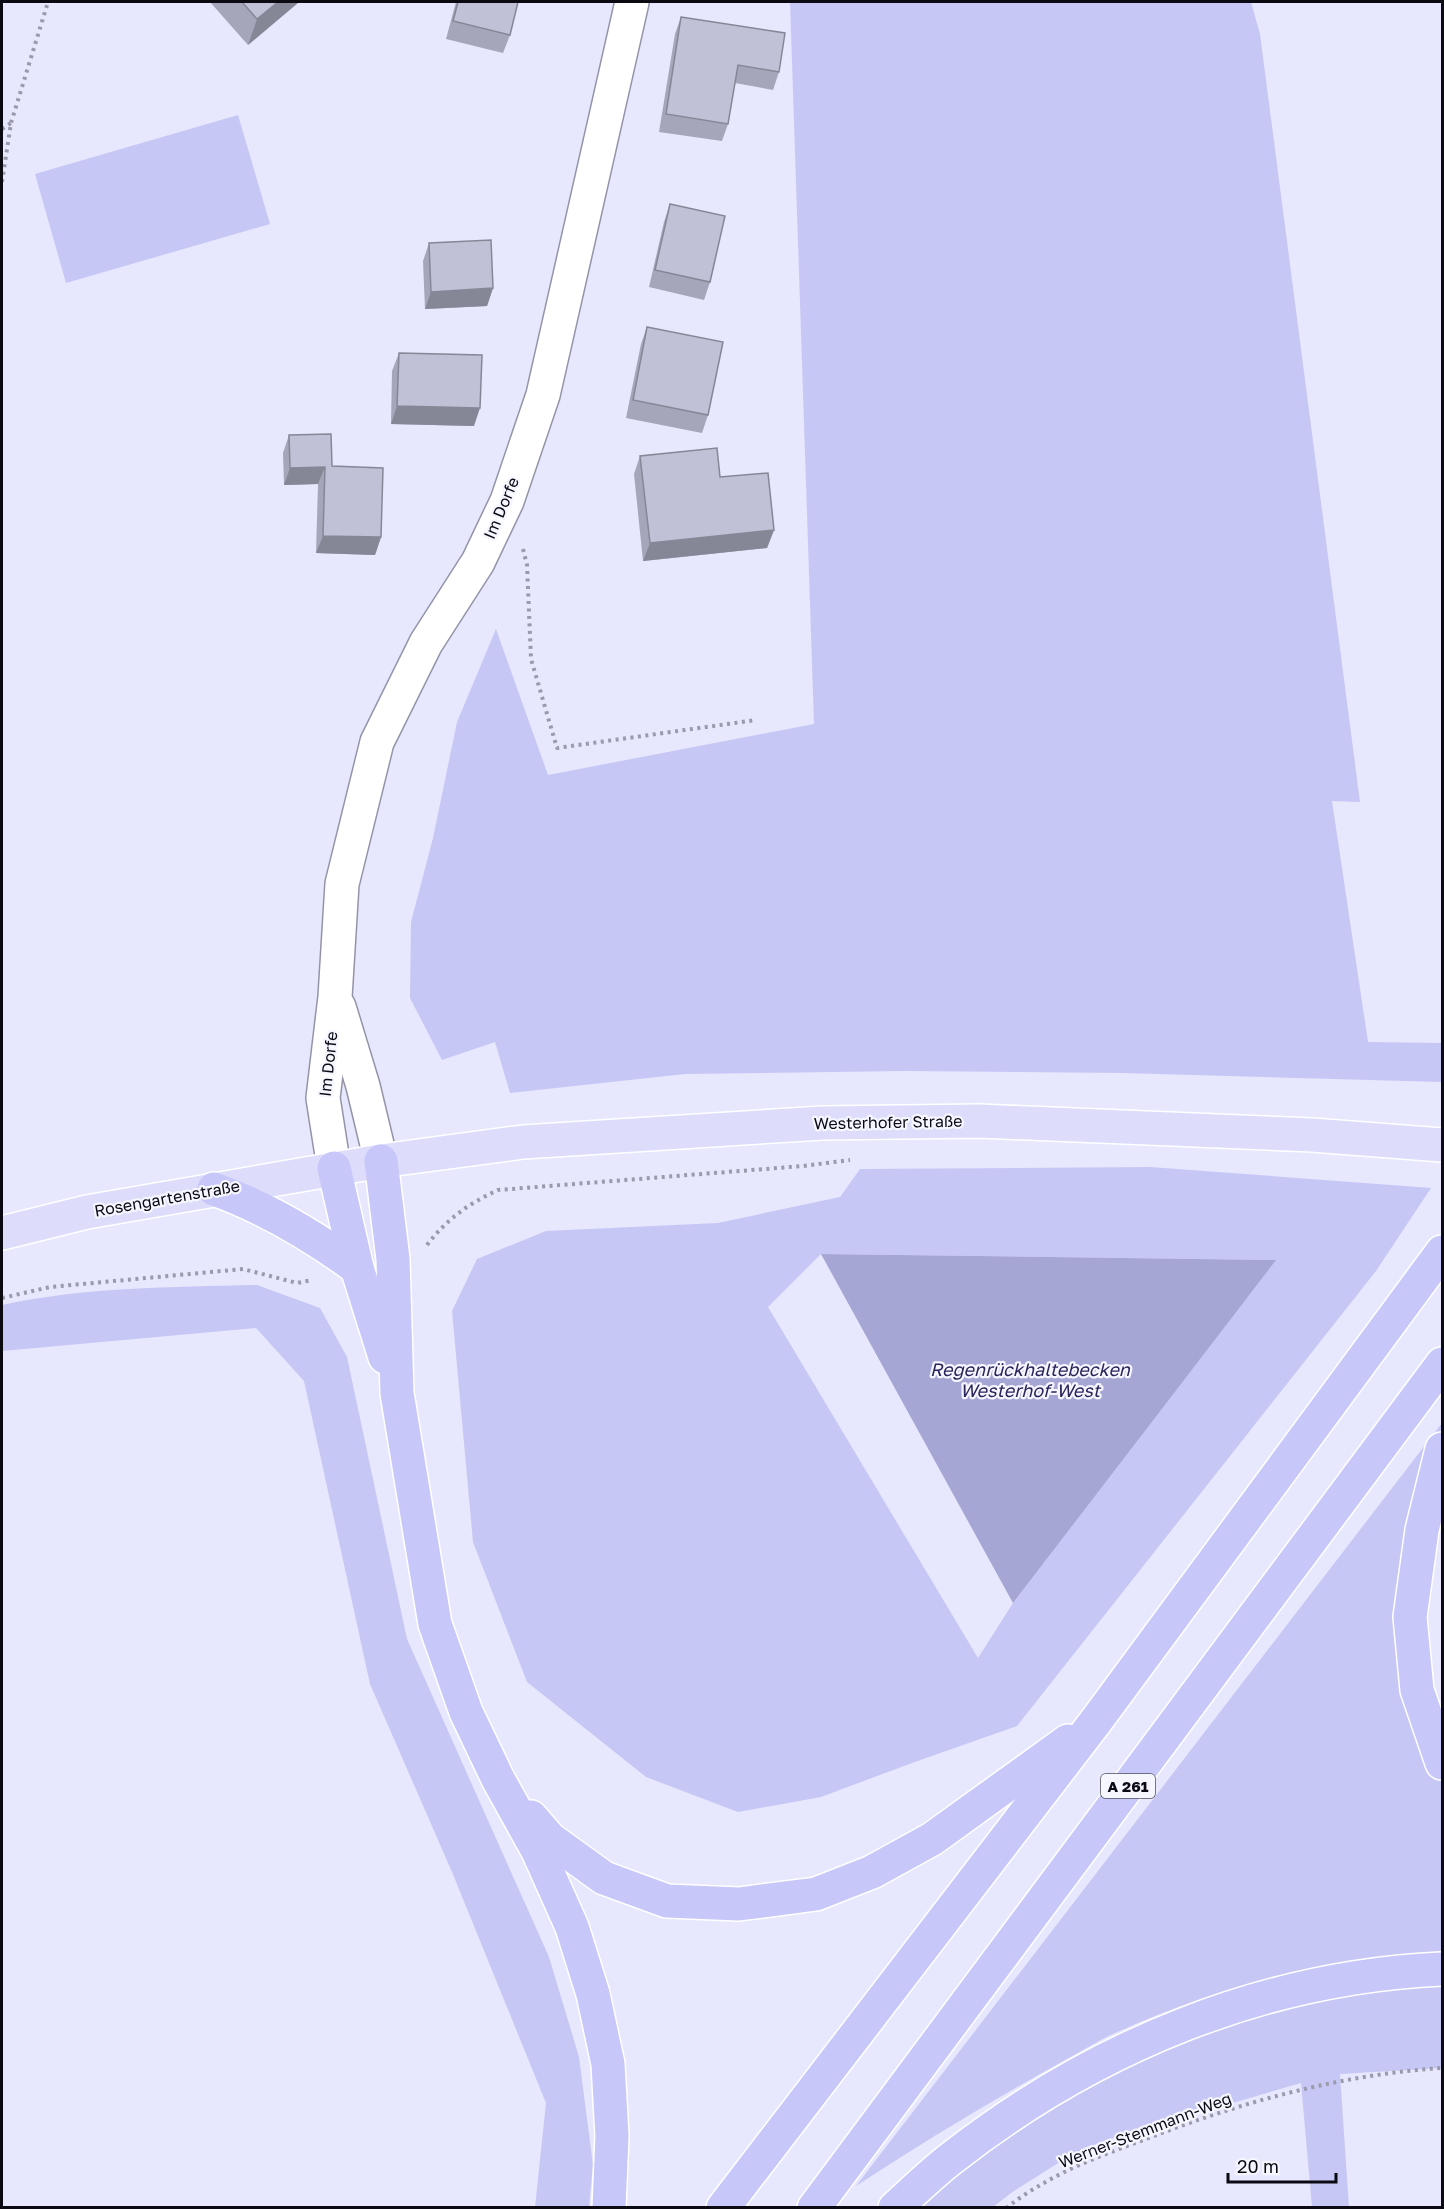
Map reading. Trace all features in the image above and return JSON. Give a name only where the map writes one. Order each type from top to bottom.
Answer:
[{"type":"highway","points":[[381,1161],[393,1259],[397,1393],[435,1624],[466,1712],[498,1779],[538,1851],[567,1916],[593,1994],[608,2064],[612,2136],[609,2208]]},
{"type":"highway","points":[[334,1168],[357,1268],[397,1393]]},
{"type":"highway","points":[[214,1189],[243,1199],[285,1220],[357,1268]]},
{"type":"highway","points":[[723,2208],[1096,1721],[1443,1252]]},
{"type":"highway","name":"A 261","points":[[814,2208],[1443,1364]]},
{"type":"highway","points":[[1443,1449],[1422,1530],[1410,1617],[1417,1690],[1443,1764]]},
{"type":"highway","points":[[498,1779],[550,1839],[604,1878],[668,1901],[739,1904],[816,1894],[872,1872],[932,1839],[1096,1721]]},
{"type":"highway","points":[[895,2208],[952,2157],[1019,2109],[1101,2060],[1165,2031],[1221,2009],[1314,1986],[1399,1971],[1443,1969]]},
{"type":"main road","name":"Westerhofer Straße","points":[[334,1168],[523,1143],[822,1123],[980,1121],[1312,1134],[1443,1145]]},
{"type":"main road","name":"Rosengartenstraße","points":[[2,1233],[87,1212],[334,1168]]},
{"type":"street","name":"Im Dorfe","points":[[334,1168],[323,1098],[335,997],[342,884],[377,742],[426,643],[478,562],[507,501],[543,395],[632,2]]},
{"type":"street","name":"Im Dorfe","points":[[335,997],[363,1086],[381,1161]]},
{"type":"path","points":[[2,182],[11,123],[48,2]]},
{"type":"path","points":[[2,129],[11,123]]},
{"type":"path","points":[[507,501],[515,516],[527,565],[531,658],[557,748],[756,720]]},
{"type":"path","points":[[426,1247],[442,1226],[472,1202],[498,1190],[803,1166],[860,1159]]},
{"type":"path","points":[[2,1298],[50,1287],[243,1269],[297,1283],[315,1279]]},
{"type":"path","name":"Werner-Stemmann-Weg","points":[[1006,2208],[1046,2182],[1111,2152],[1212,2114],[1279,2095],[1350,2080],[1443,2068]]},
{"type":"shaded area","points":[[790,2],[1251,2],[1260,34],[1360,802],[1332,801],[1368,1042],[1442,1043],[1442,1082],[1123,1073],[905,1071],[685,1074],[510,1093],[495,1042],[442,1060],[410,998],[411,922],[433,838],[457,722],[496,629],[548,775],[814,724]]},
{"type":"shaded area","points":[[238,115],[270,224],[66,283],[35,174]]},
{"type":"shaded area","points":[[1150,1167],[1431,1188],[1376,1271],[1017,1726],[821,1797],[738,1812],[646,1777],[527,1682],[473,1542],[452,1311],[477,1259],[546,1231],[718,1223],[840,1197],[860,1169]],"holes":[[[821,1254],[1275,1260],[1013,1603],[978,1658],[768,1307]]]},
{"type":"shaded area","points":[[257,1285],[320,1308],[347,1357],[407,1639],[549,1957],[579,2057],[593,2165],[589,2207],[535,2207],[546,2103],[452,1872],[370,1684],[304,1381],[256,1328],[2,1351],[2,1305],[97,1291]]},
{"type":"shaded area","points":[[1442,1423],[1442,1449],[1410,1617],[1442,1763],[1442,1951],[1319,1967],[1239,1987],[1161,2014],[1122,2030],[1032,2078],[856,2186]]},
{"type":"shaded area","points":[[1408,1986],[1442,1986],[1442,2068],[1340,2074],[1349,2207],[1312,2207],[1301,2083],[1100,2142],[1063,2160],[993,2207],[912,2208],[1001,2138],[1097,2076],[1202,2030],[1310,1999]]},
{"type":"water","name":"Regenrückhaltebecken Westerhof-West","points":[[821,1254],[1276,1260],[1013,1603]]},
{"type":"building","points":[[242,2],[278,2],[257,19]]},
{"type":"building","points":[[458,2],[518,2],[510,35],[453,21]]},
{"type":"building","points":[[681,17],[785,33],[779,72],[738,65],[728,124],[666,114]]},
{"type":"building","points":[[670,204],[725,216],[710,282],[655,270]]},
{"type":"building","points":[[491,240],[493,288],[431,292],[429,243]]},
{"type":"building","points":[[647,327],[723,342],[708,415],[633,400]]},
{"type":"building","points":[[399,353],[482,355],[480,408],[397,406]]},
{"type":"building","points":[[331,434],[332,466],[383,468],[381,537],[323,536],[325,467],[290,468],[289,435]]},
{"type":"building","points":[[717,448],[720,477],[768,473],[774,530],[650,543],[640,456]]}]
